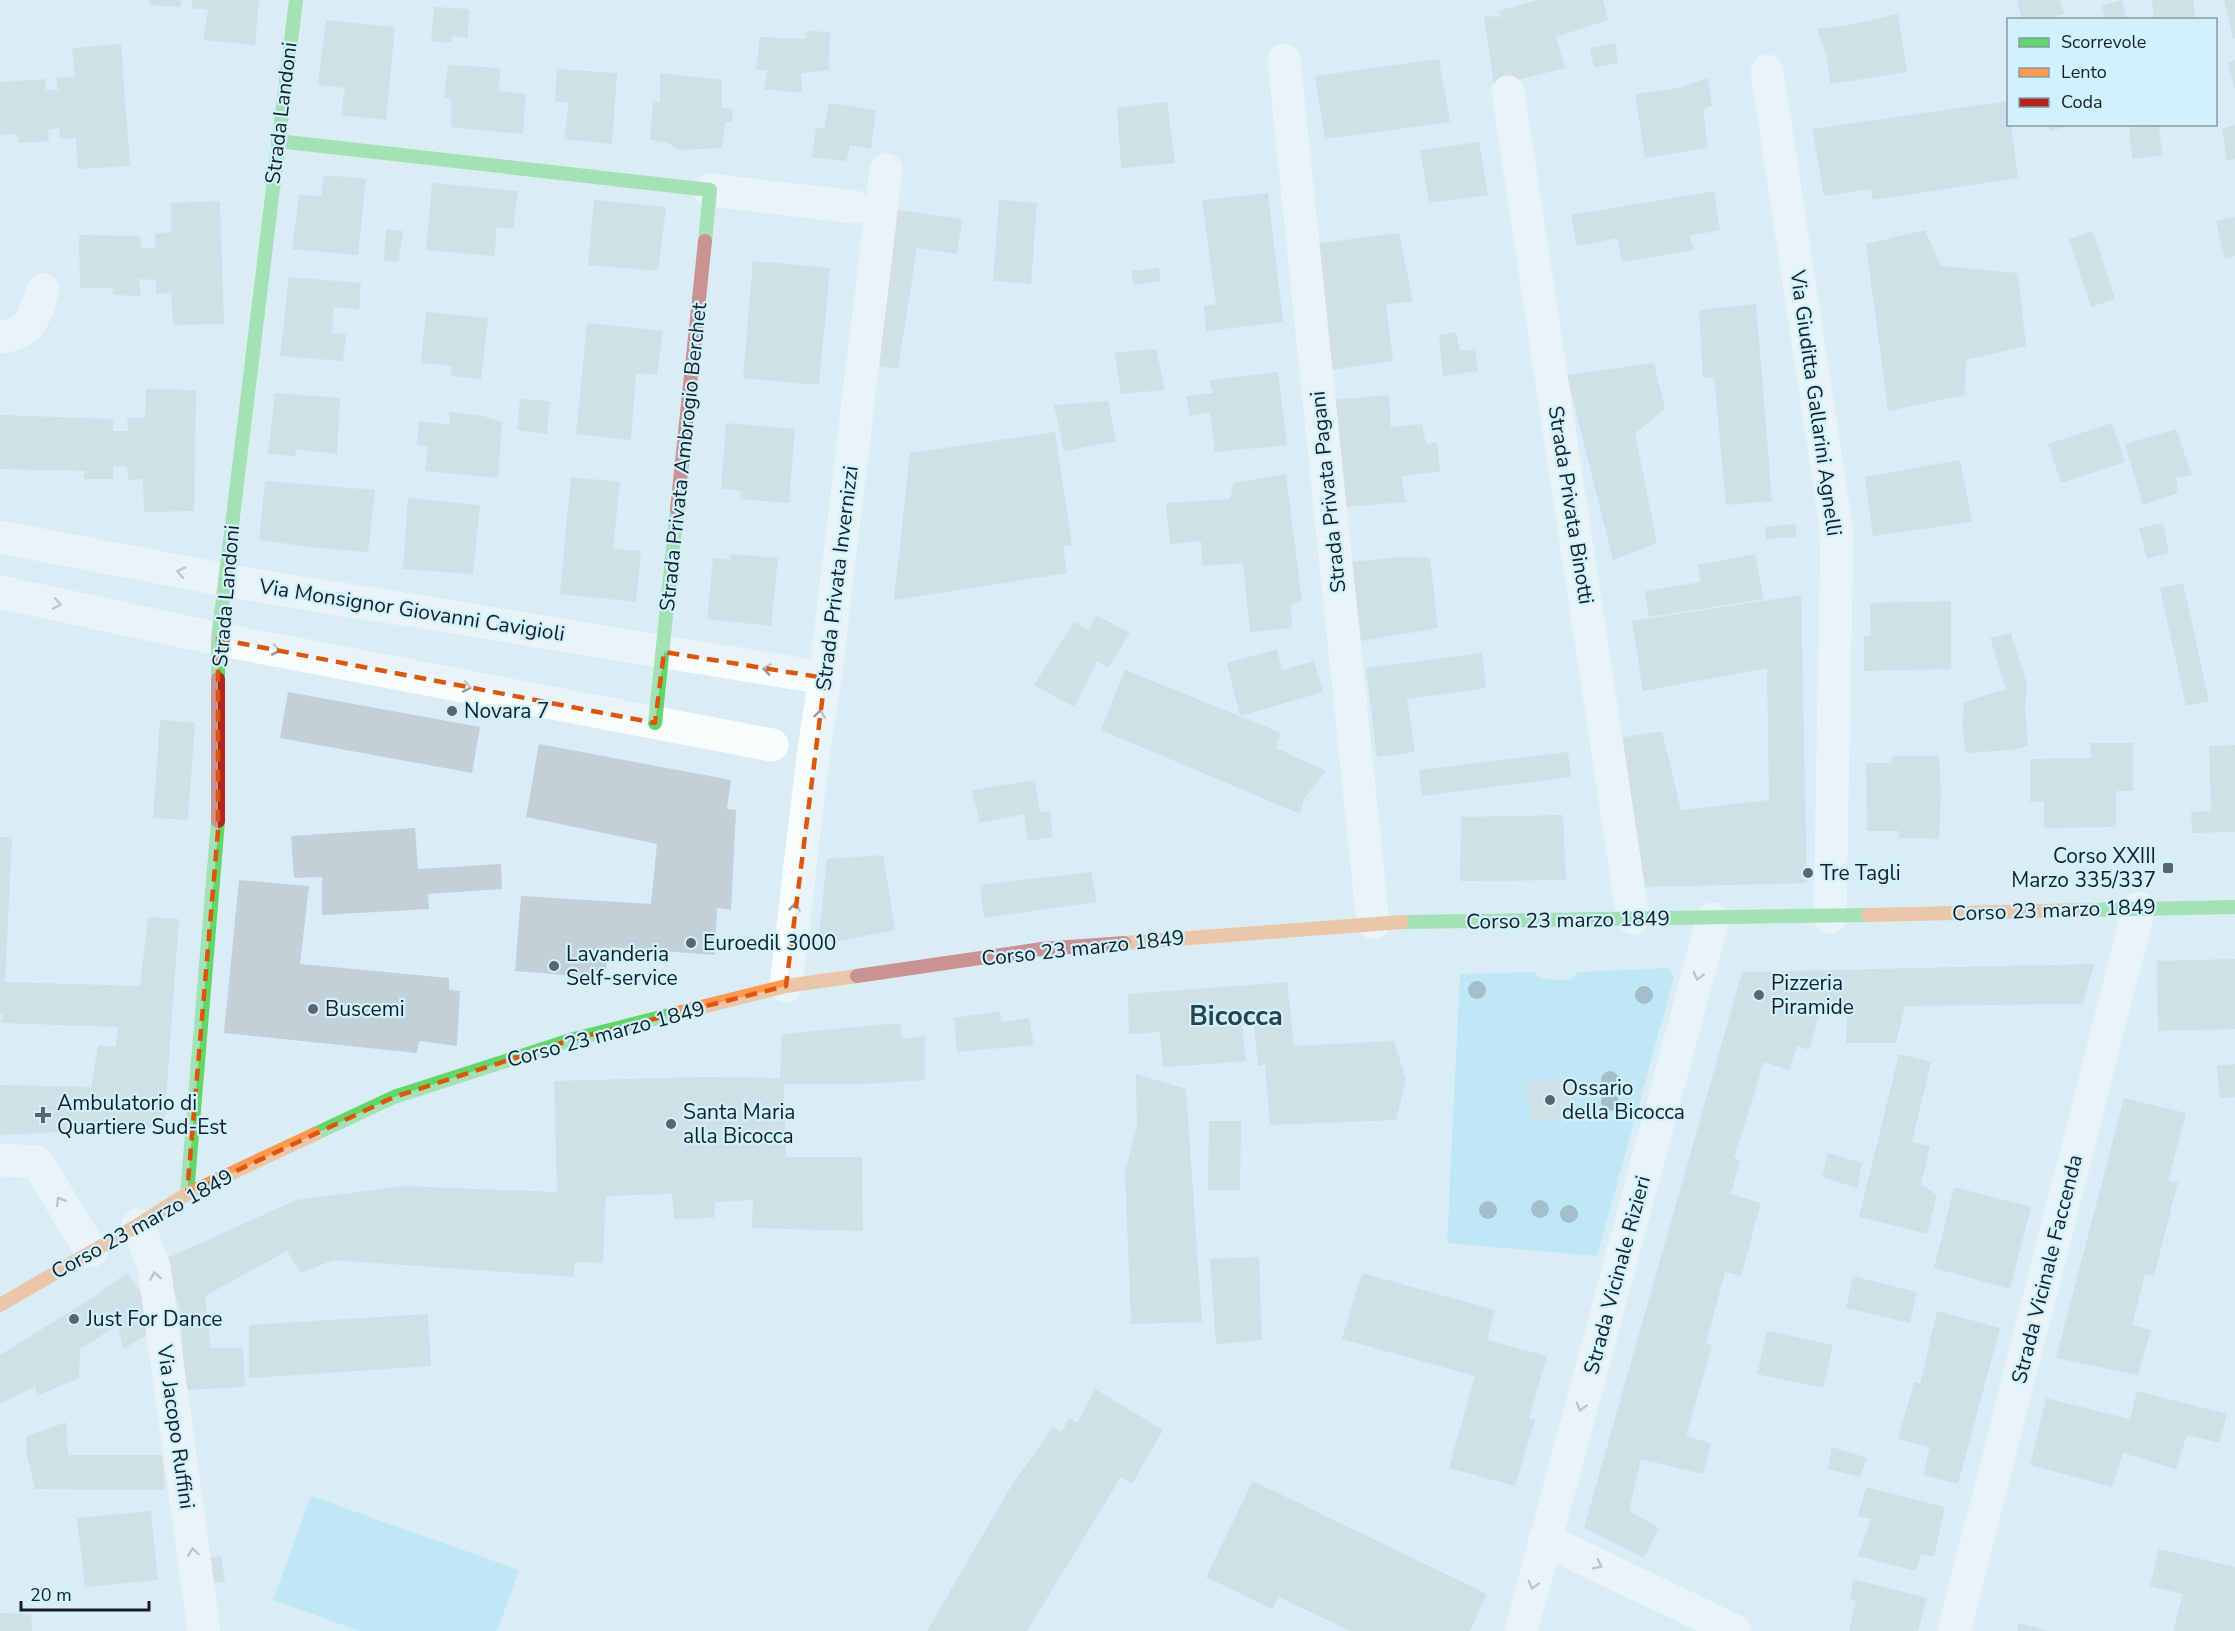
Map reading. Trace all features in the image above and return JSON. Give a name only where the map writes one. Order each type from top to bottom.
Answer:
[{"type":"main road","name":"Strada Landoni","points":[[187,1194],[218,831],[218,639],[296,0]]},
{"type":"main road","points":[[278,141],[710,190]]},
{"type":"main road","name":"Strada Privata Ambrogio Berchet","points":[[655,723],[710,190]]},
{"type":"main road","name":"Corso 23 marzo 1849","points":[[0,1305],[187,1194],[394,1097],[574,1039],[786,986],[1042,949],[1372,923],[1830,917],[2235,907]]},
{"type":"street","name":"Strada Privata Pagani","points":[[1284,60],[1372,923]]},
{"type":"street","name":"Via Giuditta Gallarini Agnelli","points":[[1767,71],[1837,533],[1830,917]]},
{"type":"street","name":"Strada Privata Binotti","points":[[1508,92],[1633,918]]},
{"type":"street","name":"Strada Privata Invernizzi","points":[[786,986],[886,170]]},
{"type":"street","points":[[710,190],[855,207]]},
{"type":"street","points":[[0,337],[13,335],[31,324],[43,290]]},
{"type":"street","name":"Via Monsignor Giovanni Cavigioli","points":[[0,537],[225,580],[825,678]]},
{"type":"street","points":[[0,592],[218,639],[772,745]]},
{"type":"street","name":"Strada Vicinale Faccenda","points":[[1954,1631],[2139,908]]},
{"type":"street","name":"Strada Vicinale Rizieri","points":[[1521,1631],[1713,919]]},
{"type":"street","points":[[0,1160],[37,1161],[91,1251]]},
{"type":"street","name":"Via Jacopo Ruffini","points":[[138,1225],[154,1267],[204,1631]]},
{"type":"street","points":[[1545,1539],[1735,1631]]},
{"type":"highlighted area","points":[[218,639],[655,723],[664,652],[825,678],[786,986],[574,1039],[394,1097],[187,1194],[218,831]]},
{"type":"shaded area","points":[[1670,968],[1674,977],[1597,1256],[1447,1243],[1460,974],[1534,972],[1542,979],[1570,980],[1578,972]]},
{"type":"shaded area","points":[[311,1496],[519,1570],[497,1631],[360,1631],[273,1600]]},
{"type":"building","points":[[149,0],[182,0],[180,7],[149,5]]},
{"type":"building","points":[[193,0],[259,0],[255,45],[203,40],[208,10],[191,8]]},
{"type":"building","points":[[1537,0],[1603,0],[1608,20],[1556,37],[1565,68],[1494,86],[1484,16],[1501,17],[1498,11]]},
{"type":"building","points":[[2017,0],[2060,0],[2064,14],[2049,18],[2022,18]]},
{"type":"building","points":[[2122,0],[2126,18],[2105,18],[2102,6]]},
{"type":"building","points":[[2152,0],[2193,0],[2195,18],[2154,18]]},
{"type":"building","points":[[2224,0],[2235,0],[2235,38],[2233,38]]},
{"type":"building","points":[[434,7],[469,9],[468,38],[452,36],[452,43],[431,41]]},
{"type":"building","points":[[1898,14],[1907,72],[1831,84],[1826,54],[1817,29],[1849,25]]},
{"type":"building","points":[[326,20],[395,27],[386,120],[341,115],[345,88],[318,85]]},
{"type":"building","points":[[806,31],[830,32],[829,70],[801,73],[802,93],[764,89],[767,70],[756,70],[760,37],[805,39]]},
{"type":"building","points":[[1615,43],[1618,63],[1594,68],[1590,48]]},
{"type":"building","points":[[121,44],[130,166],[78,169],[76,138],[60,139],[59,128],[48,129],[49,141],[19,143],[16,134],[0,135],[0,82],[45,79],[46,90],[58,90],[56,78],[75,77],[72,48]]},
{"type":"building","points":[[1439,59],[1450,122],[1325,139],[1315,76]]},
{"type":"building","points":[[2235,60],[2235,88],[2234,88],[2228,62]]},
{"type":"building","points":[[448,65],[500,68],[499,91],[526,94],[523,134],[451,127],[451,99],[444,98]]},
{"type":"building","points":[[557,69],[617,73],[612,144],[564,139],[569,102],[555,102]]},
{"type":"building","points":[[660,73],[722,80],[722,108],[733,109],[732,123],[725,122],[722,148],[678,150],[668,143],[650,140],[653,100],[660,102]]},
{"type":"building","points":[[1708,78],[1712,106],[1703,109],[1708,148],[1645,158],[1635,94],[1678,88]]},
{"type":"building","points":[[2007,101],[2007,126],[2011,126],[2018,178],[1872,200],[1871,189],[1824,196],[1812,129]]},
{"type":"building","points":[[1167,102],[1175,163],[1121,168],[1117,108]]},
{"type":"building","points":[[829,103],[876,110],[871,149],[850,145],[846,161],[812,157],[816,127],[824,129]]},
{"type":"building","points":[[2235,125],[2235,159],[2227,161],[2222,129]]},
{"type":"building","points":[[2049,126],[2068,126],[2050,131]]},
{"type":"building","points":[[2158,126],[2163,155],[2132,159],[2129,128]]},
{"type":"building","points":[[1479,142],[1488,195],[1429,203],[1420,150]]},
{"type":"building","points":[[324,175],[366,179],[358,255],[292,249],[299,195],[321,196]]},
{"type":"building","points":[[432,183],[518,191],[513,229],[496,227],[495,256],[426,250]]},
{"type":"building","points":[[1714,191],[1720,230],[1690,236],[1694,250],[1622,262],[1617,238],[1577,246],[1571,215]]},
{"type":"building","points":[[1268,193],[1283,322],[1206,331],[1204,306],[1216,304],[1202,200]]},
{"type":"building","points":[[594,200],[666,207],[658,271],[588,265]]},
{"type":"building","points":[[999,200],[1037,203],[1031,284],[993,281]]},
{"type":"building","points":[[220,201],[224,324],[173,325],[171,293],[156,294],[156,280],[139,279],[141,296],[112,295],[113,288],[80,288],[79,235],[140,236],[141,248],[155,248],[155,234],[171,232],[171,203]]},
{"type":"building","points":[[891,209],[962,219],[957,254],[917,248],[898,369],[867,364]]},
{"type":"building","points":[[2235,217],[2235,256],[2225,259],[2216,221]]},
{"type":"building","points":[[386,229],[403,231],[398,262],[384,261]]},
{"type":"building","points":[[1925,230],[1941,266],[2018,273],[2026,346],[1966,360],[1965,395],[1888,411],[1866,244]]},
{"type":"building","points":[[2093,231],[2115,299],[2091,307],[2069,239]]},
{"type":"building","points":[[1399,233],[1413,302],[1386,304],[1393,361],[1330,370],[1313,244]]},
{"type":"building","points":[[753,261],[830,268],[819,385],[743,378]]},
{"type":"building","points":[[1159,268],[1160,281],[1133,285],[1132,271]]},
{"type":"building","points":[[289,277],[361,283],[359,309],[334,307],[332,333],[346,334],[343,361],[280,356]]},
{"type":"building","points":[[1756,304],[1772,501],[1726,505],[1714,377],[1703,378],[1699,310]]},
{"type":"building","points":[[426,312],[488,318],[481,379],[450,376],[452,366],[421,363]]},
{"type":"building","points":[[587,323],[663,331],[657,375],[636,373],[631,440],[576,434]]},
{"type":"building","points":[[1456,332],[1460,351],[1475,349],[1478,371],[1443,376],[1439,335]]},
{"type":"building","points":[[1156,349],[1165,390],[1121,394],[1115,353]]},
{"type":"building","points":[[1654,363],[1665,409],[1635,433],[1657,543],[1613,560],[1567,375]]},
{"type":"building","points":[[1278,372],[1287,445],[1215,452],[1210,412],[1190,416],[1186,396],[1213,393],[1209,380]]},
{"type":"building","points":[[146,389],[196,390],[194,511],[144,512],[143,479],[128,480],[127,467],[113,466],[113,479],[84,479],[85,471],[0,469],[0,415],[113,419],[113,431],[128,431],[127,418],[145,418]]},
{"type":"building","points":[[275,393],[340,398],[337,454],[295,449],[296,456],[268,454]]},
{"type":"building","points":[[1389,395],[1391,427],[1422,424],[1426,444],[1437,442],[1440,472],[1401,476],[1406,502],[1345,507],[1333,400]]},
{"type":"building","points":[[520,399],[550,401],[547,434],[517,430]]},
{"type":"building","points":[[1108,401],[1116,441],[1064,451],[1054,405]]},
{"type":"building","points":[[449,412],[483,416],[502,422],[498,478],[425,471],[428,447],[417,445],[419,421],[450,425]]},
{"type":"building","points":[[726,423],[795,429],[789,503],[740,499],[741,491],[721,489]]},
{"type":"building","points":[[2112,423],[2125,462],[2061,483],[2048,444]]},
{"type":"building","points":[[2176,429],[2192,475],[2176,478],[2178,493],[2143,505],[2125,444]]},
{"type":"building","points":[[1055,432],[1072,545],[1063,547],[1067,573],[894,600],[910,453]]},
{"type":"building","points":[[1960,460],[1972,522],[1873,536],[1865,477]]},
{"type":"building","points":[[1286,474],[1302,601],[1291,604],[1292,628],[1250,632],[1243,563],[1202,566],[1201,541],[1170,544],[1166,503],[1230,499],[1234,483]]},
{"type":"building","points":[[571,477],[620,482],[613,549],[641,551],[636,602],[560,594]]},
{"type":"building","points":[[265,481],[375,490],[368,552],[259,540]]},
{"type":"building","points":[[408,498],[480,505],[473,574],[403,569]]},
{"type":"building","points":[[2163,523],[2169,553],[2147,559],[2139,528]]},
{"type":"building","points":[[1796,524],[1796,537],[1766,539],[1765,527]]},
{"type":"building","points":[[730,554],[778,558],[771,626],[707,619],[713,558],[730,560]]},
{"type":"building","points":[[1755,554],[1764,599],[1649,617],[1645,591],[1701,582],[1698,565]]},
{"type":"building","points":[[1399,557],[1430,558],[1438,628],[1361,641],[1352,562]]},
{"type":"building","points":[[2183,583],[2209,701],[2186,706],[2160,588]]},
{"type":"building","points":[[1801,595],[1807,883],[1642,887],[1619,738],[1662,731],[1681,810],[1769,800],[1767,668],[1643,691],[1632,621]]},
{"type":"building","points":[[1951,601],[1951,669],[1864,671],[1864,636],[1871,637],[1870,603]]},
{"type":"building","points":[[1096,615],[1130,633],[1108,668],[1097,661],[1074,707],[1034,685],[1074,622],[1089,630]]},
{"type":"building","points":[[2011,633],[2027,685],[2025,708],[2028,746],[2011,750],[1966,753],[1962,724],[1964,702],[2006,689],[1990,638]]},
{"type":"building","points":[[1277,649],[1282,670],[1314,661],[1323,692],[1240,716],[1227,663]]},
{"type":"building","points":[[1482,653],[1486,688],[1407,699],[1415,752],[1377,757],[1366,668]]},
{"type":"building","points":[[1125,670],[1281,733],[1276,748],[1326,771],[1304,799],[1300,814],[1101,730]]},
{"type":"building","points":[[288,692],[480,727],[472,773],[280,738]]},
{"type":"building","points":[[160,720],[195,723],[188,820],[153,818]]},
{"type":"building","points":[[2090,743],[2133,743],[2133,791],[2116,791],[2116,827],[2044,828],[2044,802],[2030,802],[2030,759],[2091,758]]},
{"type":"building","points":[[539,744],[731,780],[727,809],[736,810],[731,910],[717,908],[715,955],[610,947],[604,978],[515,971],[521,896],[651,904],[657,844],[526,817]]},
{"type":"building","points":[[2235,745],[2235,832],[2192,833],[2191,812],[2211,811],[2209,746]]},
{"type":"building","points":[[1568,752],[1571,777],[1422,796],[1419,770]]},
{"type":"building","points":[[1892,756],[1939,756],[1941,793],[1939,839],[1899,838],[1899,831],[1867,831],[1866,763],[1892,763]]},
{"type":"building","points":[[1035,780],[1040,812],[1051,811],[1052,837],[1028,841],[1024,814],[980,823],[972,790]]},
{"type":"building","points":[[1563,815],[1566,880],[1460,881],[1461,817]]},
{"type":"building","points":[[415,828],[418,869],[501,864],[502,889],[428,894],[429,909],[322,915],[322,877],[294,878],[291,836]]},
{"type":"building","points":[[0,837],[12,837],[5,982],[140,986],[148,917],[179,919],[164,1127],[0,1135],[0,1085],[91,1087],[98,1045],[116,1047],[118,1027],[1,1023],[3,1014],[0,1014]]},
{"type":"building","points":[[883,855],[895,930],[818,945],[827,859]]},
{"type":"building","points":[[1091,872],[1097,902],[984,918],[980,885]]},
{"type":"building","points":[[239,880],[309,886],[300,964],[449,978],[449,990],[460,991],[457,1046],[419,1041],[417,1053],[224,1033]]},
{"type":"building","points":[[2235,959],[2235,1029],[2158,1031],[2157,961]]},
{"type":"building","points":[[2094,964],[2083,1004],[1905,1006],[1896,1043],[1846,1043],[1848,1005],[1822,1006],[1809,1050],[1797,1046],[1789,1070],[1764,1062],[1734,1158],[1740,1160],[1731,1194],[1761,1203],[1741,1276],[1725,1272],[1706,1344],[1712,1345],[1686,1436],[1711,1443],[1703,1474],[1641,1459],[1629,1511],[1659,1528],[1644,1558],[1584,1528],[1742,972]]},
{"type":"building","points":[[1287,982],[1294,1046],[1394,1041],[1406,1080],[1396,1120],[1270,1125],[1265,1064],[1258,1066],[1254,1025],[1242,1026],[1246,1061],[1196,1065],[1163,1067],[1160,1032],[1129,1034],[1128,994]]},
{"type":"building","points":[[1000,1011],[1002,1022],[1029,1018],[1034,1045],[957,1052],[954,1018]]},
{"type":"building","points":[[900,1023],[902,1039],[925,1036],[925,1080],[864,1084],[784,1084],[786,1157],[862,1157],[863,1231],[752,1228],[753,1200],[715,1202],[714,1218],[674,1219],[672,1194],[606,1196],[603,1263],[575,1262],[574,1277],[333,1260],[301,1273],[287,1251],[205,1296],[211,1348],[243,1348],[245,1387],[185,1390],[180,1310],[163,1260],[296,1200],[405,1186],[557,1192],[554,1081],[705,1077],[780,1078],[782,1034]]},
{"type":"building","points":[[1899,1054],[1931,1062],[1912,1142],[1930,1146],[1921,1184],[1937,1195],[1927,1234],[1859,1217]]},
{"type":"building","points":[[2235,1064],[2235,1097],[2220,1099],[2217,1066]]},
{"type":"building","points":[[1136,1074],[1186,1089],[1202,1322],[1131,1324],[1125,1172],[1137,1126]]},
{"type":"building","name":"Ossario della Bicocca","points":[[1570,1079],[1574,1117],[1531,1122],[1527,1083]]},
{"type":"building","points":[[2124,1098],[2186,1113],[2168,1181],[2178,1182],[2154,1276],[2145,1274],[2132,1325],[2151,1330],[2138,1375],[2056,1358]]},
{"type":"building","points":[[1209,1121],[1241,1121],[1240,1190],[1208,1190]]},
{"type":"building","points":[[1828,1153],[1862,1163],[1857,1188],[1822,1177]]},
{"type":"building","points":[[1954,1187],[2031,1207],[2010,1289],[1934,1268]]},
{"type":"building","points":[[1259,1257],[1262,1340],[1216,1344],[1210,1259]]},
{"type":"building","points":[[127,1273],[148,1302],[150,1333],[123,1349],[118,1325],[80,1349],[79,1378],[37,1396],[35,1386],[0,1404],[0,1355],[92,1298]]},
{"type":"building","points":[[1362,1273],[1495,1310],[1487,1340],[1547,1356],[1529,1418],[1535,1420],[1515,1486],[1449,1468],[1475,1376],[1342,1339]]},
{"type":"building","points":[[1853,1276],[1917,1292],[1910,1323],[1846,1308]]},
{"type":"building","points":[[1937,1311],[2000,1328],[1958,1484],[1923,1475],[1930,1447],[1898,1439],[1914,1382],[1920,1384]]},
{"type":"building","points":[[428,1314],[431,1366],[249,1378],[249,1325]]},
{"type":"building","points":[[1767,1331],[1833,1345],[1823,1388],[1757,1374]]},
{"type":"building","points":[[1095,1389],[1163,1430],[1132,1484],[1121,1477],[1027,1631],[927,1631],[1010,1488],[1053,1427],[1062,1432],[1069,1418],[1077,1423]]},
{"type":"building","points":[[2137,1391],[2227,1414],[2219,1443],[2187,1435],[2176,1469],[2123,1453],[2112,1487],[2030,1465],[2046,1398],[2130,1419]]},
{"type":"building","points":[[66,1422],[68,1455],[162,1455],[165,1490],[35,1489],[26,1452],[27,1436]]},
{"type":"building","points":[[1832,1447],[1867,1458],[1860,1477],[1828,1469]]},
{"type":"building","points":[[1253,1481],[1487,1594],[1470,1631],[1350,1631],[1279,1597],[1272,1609],[1206,1577]]},
{"type":"building","points":[[1866,1487],[1945,1507],[1934,1557],[1921,1554],[1916,1571],[1858,1556],[1871,1519],[1858,1516]]},
{"type":"building","points":[[151,1511],[158,1580],[85,1587],[77,1518]]},
{"type":"building","points":[[2159,1549],[2235,1567],[2235,1631],[2173,1631],[2183,1594],[2150,1586]]},
{"type":"building","points":[[221,1556],[225,1582],[207,1583],[205,1558]]},
{"type":"building","points":[[1853,1579],[1927,1598],[1918,1631],[1849,1631],[1856,1601],[1850,1599]]},
{"type":"building","points":[[0,1613],[31,1614],[32,1631],[0,1631]]},
{"type":"building","points":[[2019,1623],[2046,1630],[2046,1631],[2017,1631]]},
{"type":"traffic: fast","points":[[218,679],[218,639],[296,0]]},
{"type":"traffic: fast","points":[[278,141],[710,190],[705,241]]},
{"type":"traffic: fast","points":[[655,723],[677,510]]},
{"type":"traffic: fast","points":[[187,1194],[218,821]]},
{"type":"traffic: fast","points":[[2084,910],[2235,907]]},
{"type":"traffic: fast","points":[[1402,922],[1868,915]]},
{"type":"traffic: fast","points":[[315,1134],[394,1097],[574,1039],[677,1013]]},
{"type":"traffic: slow","points":[[1868,915],[2084,910]]},
{"type":"traffic: slow","points":[[1124,943],[1402,922]]},
{"type":"traffic: slow","points":[[677,1013],[786,986],[857,976]]},
{"type":"traffic: slow","points":[[0,1305],[187,1194],[315,1134]]},
{"type":"traffic: jam","points":[[677,510],[705,241]]},
{"type":"traffic: jam","points":[[218,679],[218,821]]},
{"type":"traffic: jam","points":[[857,976],[1042,949],[1124,943]]},
{"type":"place","name":"Novara 7","points":[[452,711]]},
{"type":"place","name":"Corso XXIII Marzo 335/337","points":[[2168,868]]},
{"type":"place","name":"Tre Tagli","points":[[1808,873]]},
{"type":"place","name":"Euroedil 3000","points":[[691,943]]},
{"type":"place","name":"Lavanderia Self-service","points":[[554,966]]},
{"type":"place","name":"Pizzeria Piramide","points":[[1759,995]]},
{"type":"place","name":"Buscemi","points":[[313,1009]]},
{"type":"place","name":"Ossario della Bicocca","points":[[1550,1100]]},
{"type":"place","name":"Ambulatorio di Quartiere Sud-Est","points":[[43,1115]]},
{"type":"place","name":"Santa Maria alla Bicocca","points":[[671,1124]]},
{"type":"place","name":"Just For Dance","points":[[74,1319]]},
{"type":"district","name":"Bicocca","points":[[1236,1016]]}]
